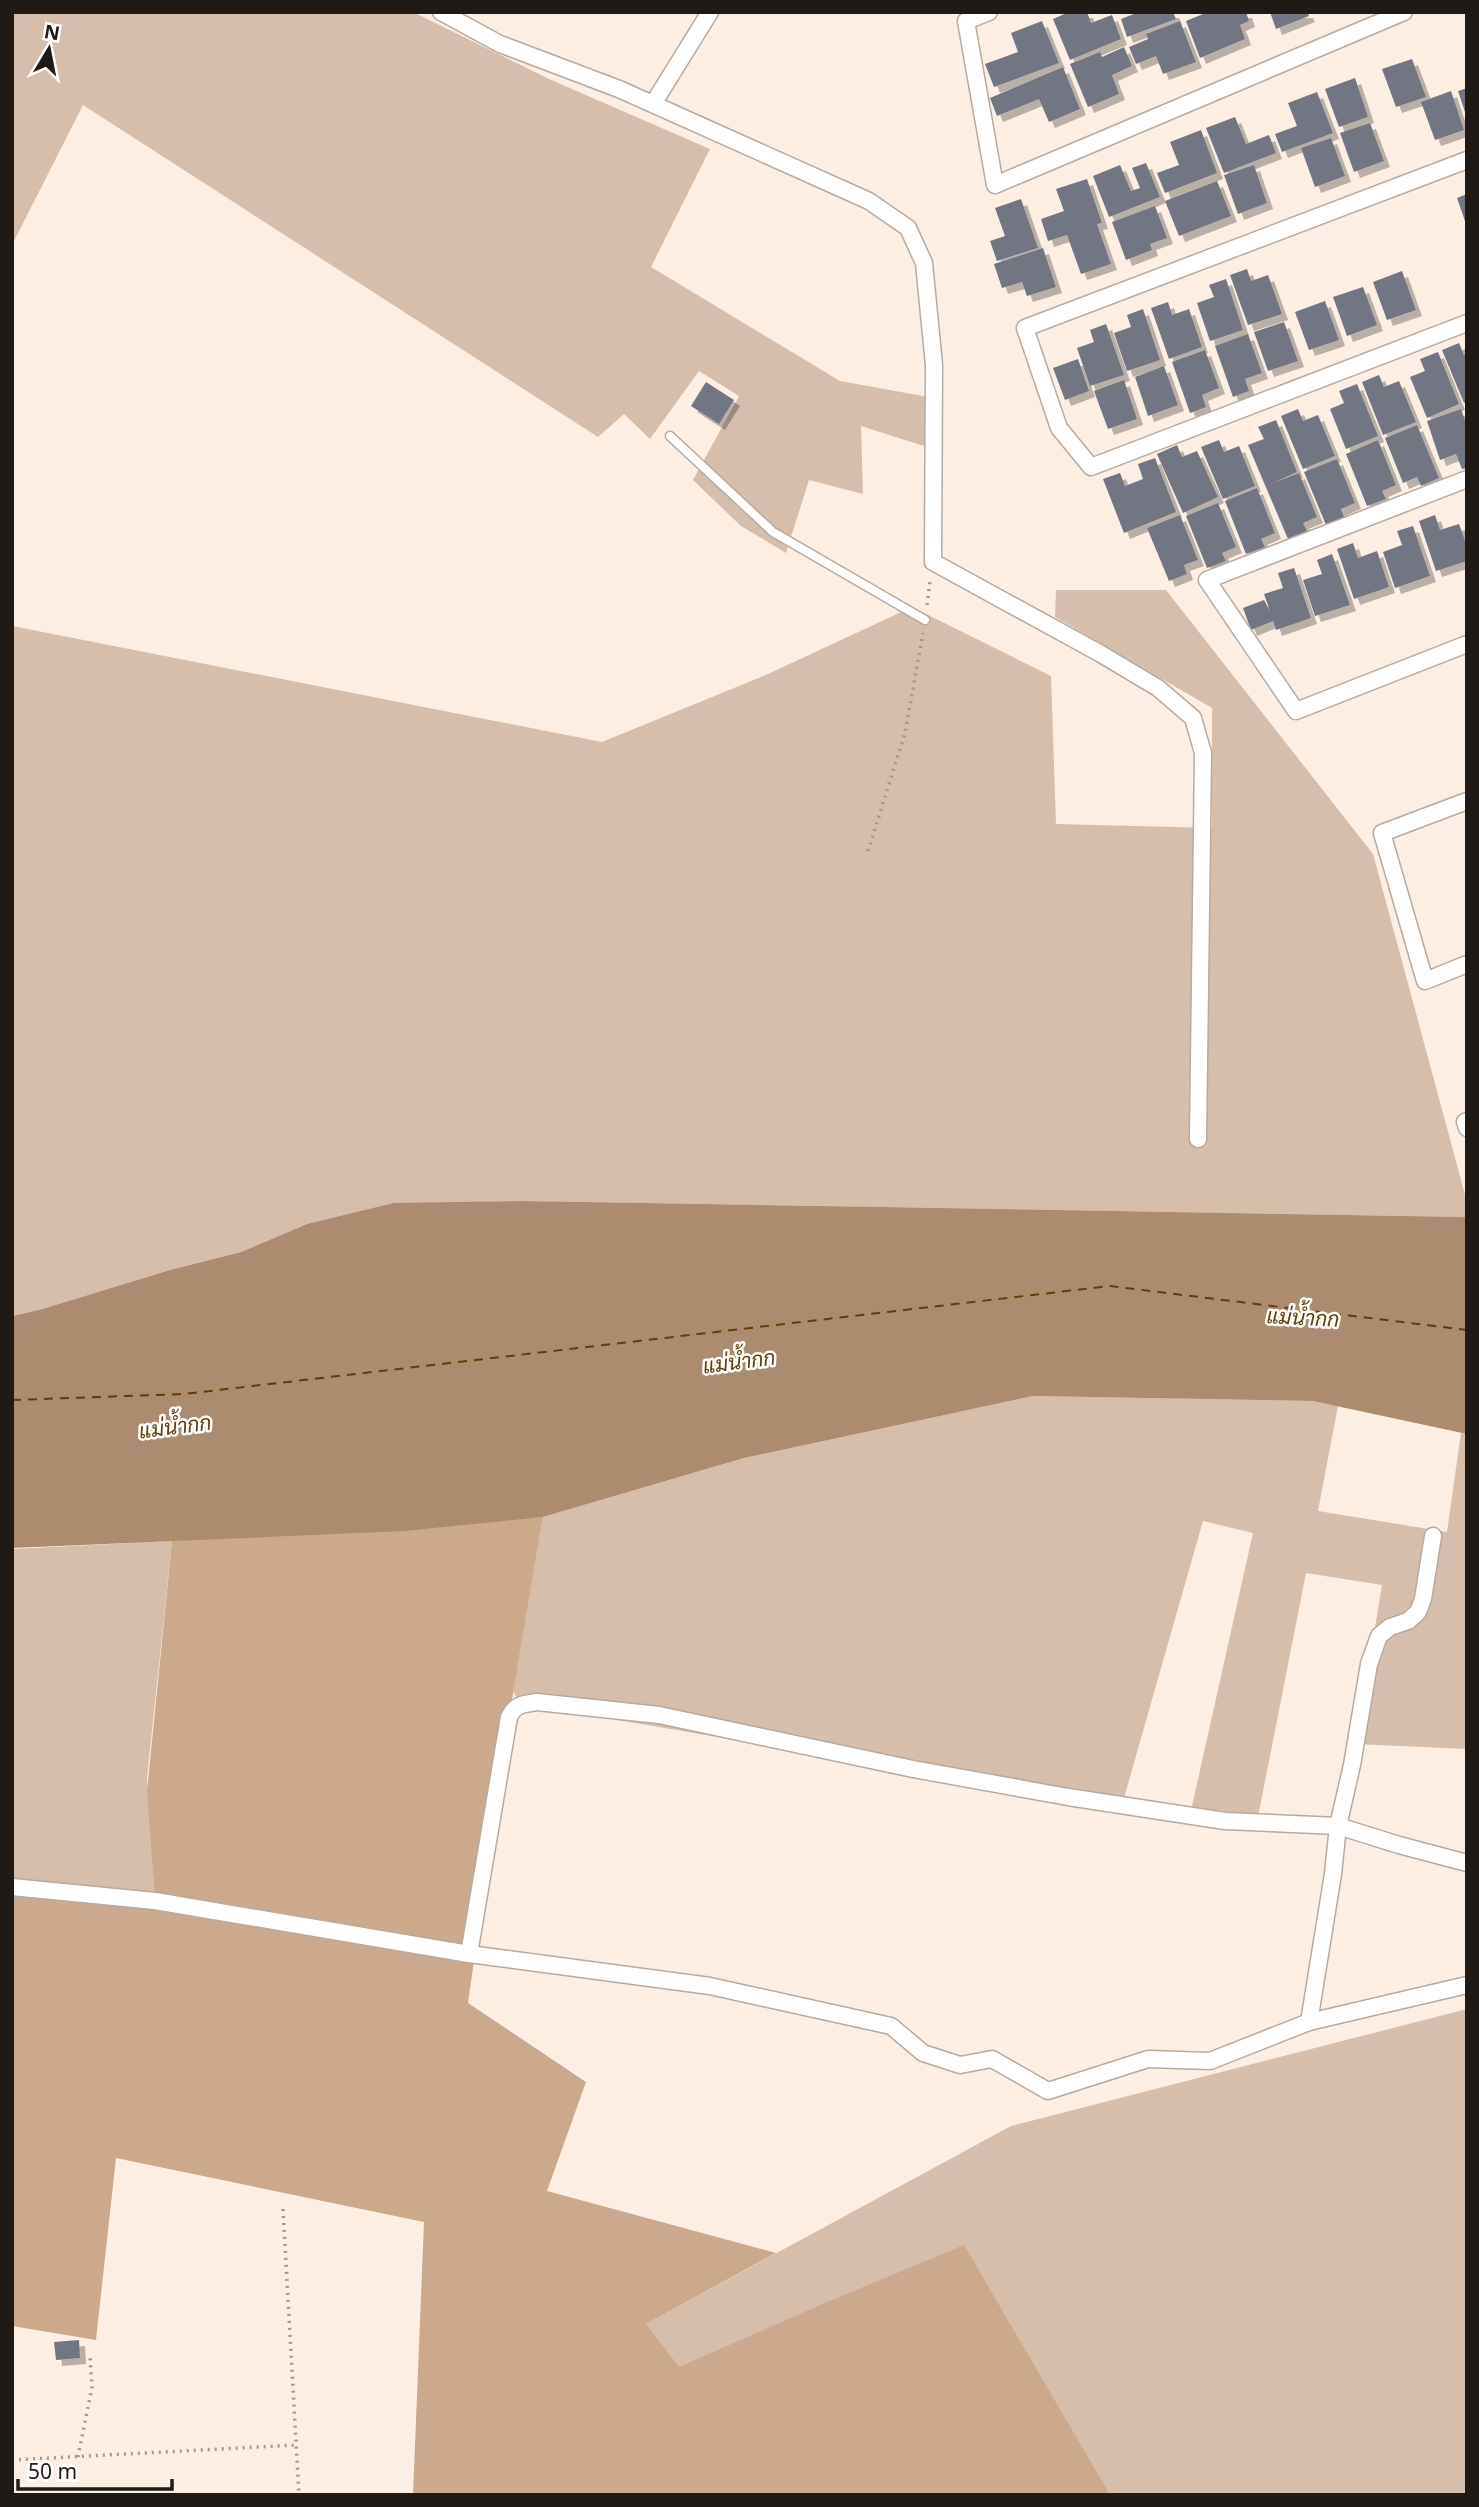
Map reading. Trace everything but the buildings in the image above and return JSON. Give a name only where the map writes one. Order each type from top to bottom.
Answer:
[{"type":"street","points":[[441,12],[500,44],[620,89],[869,201],[908,228],[924,263],[934,365],[933,562],[1158,688],[1193,718],[1203,753],[1199,1139]]},
{"type":"street","points":[[653,104],[710,12]]},
{"type":"street","points":[[989,12],[966,21],[995,185],[1404,12]]},
{"type":"street","points":[[1467,160],[1025,328],[1059,428],[1091,467],[1467,323]]},
{"type":"street","points":[[1467,479],[1207,580],[1296,711],[1467,643]]},
{"type":"street","points":[[1467,801],[1382,833],[1425,981],[1467,964]]},
{"type":"street","points":[[1467,1121],[1467,1128]]},
{"type":"street","points":[[1310,2022],[1338,1826],[1352,1765],[1369,1664],[1379,1636],[1390,1627],[1408,1621],[1418,1612],[1423,1599],[1433,1536]]},
{"type":"street","points":[[468,1954],[509,1717],[513,1709],[522,1704],[537,1702],[659,1715],[926,1772],[1068,1797],[1225,1821],[1338,1826],[1467,1863]]},
{"type":"street","points":[[12,1887],[155,1901],[468,1954],[710,1986],[891,2026],[923,2053],[960,2064],[992,2059],[1048,2091],[1148,2059],[1210,2061],[1310,2022],[1467,1985]]},
{"type":"lane","points":[[670,436],[773,533],[925,620]]},
{"type":"path","points":[[867,851],[905,733],[933,562]]},
{"type":"path","points":[[283,2209],[299,2495]]},
{"type":"path","points":[[78,2457],[92,2387],[90,2356]]},
{"type":"path","points":[[12,2460],[296,2445]]},
{"type":"shaded area","points":[[12,12],[413,12],[549,79],[710,149],[651,267],[840,381],[934,398],[927,447],[861,426],[863,494],[809,480],[786,553],[741,526],[693,480],[739,396],[699,371],[650,439],[624,414],[598,437],[83,105],[12,245]]},
{"type":"shaded area","points":[[1056,590],[1166,590],[1373,854],[1467,1202],[1467,1217],[525,1201],[307,1224],[241,1252],[12,1316],[12,626],[602,742],[768,674],[912,607],[1051,676],[1056,824],[1212,828],[1212,708],[1055,617]]},
{"type":"shaded area","points":[[1033,1396],[1313,1401],[1338,1406],[1318,1511],[1447,1532],[1461,1433],[1467,1434],[1467,1749],[1356,1744],[1382,1585],[1306,1573],[1257,1822],[1190,1815],[1253,1533],[1203,1521],[1122,1805],[522,1704],[513,1692],[543,1517],[744,1458]]},
{"type":"shaded area","points":[[543,1517],[509,1717],[468,2003],[586,2082],[547,2191],[776,2253],[646,2324],[679,2367],[964,2245],[1110,2495],[413,2495],[424,2222],[116,2158],[96,2340],[12,2326],[12,1887],[155,1901],[147,1791],[172,1541]]},
{"type":"shaded area","points":[[172,1541],[147,1778],[155,1901],[12,1887],[12,1549]]},
{"type":"shaded area","points":[[1467,2009],[1467,2495],[413,2495],[646,2324],[1011,2126]]},
{"type":"water","name":"แม่น้ำกก","points":[[525,1201],[1467,1217],[1467,1434],[1313,1401],[1033,1396],[744,1458],[543,1517],[404,1531],[12,1548],[12,1316],[241,1252],[307,1224],[394,1203]]},
{"type":"ferry route","points":[[12,1400],[184,1394],[1110,1286],[1467,1330]]}]
